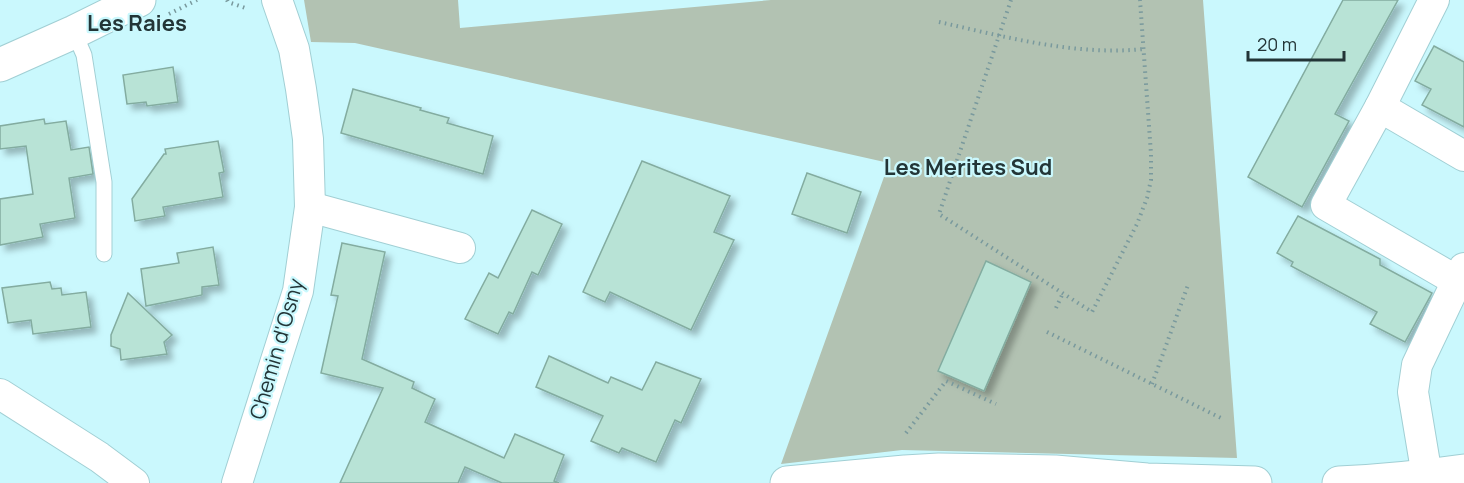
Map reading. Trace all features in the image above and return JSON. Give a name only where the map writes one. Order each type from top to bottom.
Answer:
[{"type":"street","points":[[0,65],[139,0]]},
{"type":"street","name":"Chemin d'Osny","points":[[237,483],[298,291],[310,207],[308,139],[301,89],[294,49],[277,0]]},
{"type":"street","points":[[1427,476],[1413,392],[1417,365],[1460,274],[1326,206],[1380,107],[1434,0]]},
{"type":"street","points":[[1380,107],[1464,156]]},
{"type":"street","points":[[310,207],[460,248]]},
{"type":"street","points":[[0,394],[99,457],[134,483]]},
{"type":"street","points":[[788,483],[939,470],[1053,478],[1255,483]]},
{"type":"street","points":[[1339,483],[1375,482],[1464,471]]},
{"type":"lane","points":[[74,32],[84,55],[104,182],[104,254]]},
{"type":"path","points":[[1011,0],[939,213],[1092,312],[1137,224],[1151,180],[1140,0]]},
{"type":"path","points":[[939,22],[1067,48],[1119,52],[1144,49]]},
{"type":"path","points":[[1152,384],[1188,285]]},
{"type":"path","points":[[1056,308],[1063,293]]},
{"type":"path","points":[[1047,332],[1223,419]]},
{"type":"path","points":[[906,433],[946,381],[996,404]]},
{"type":"green space","points":[[304,0],[458,0],[460,28],[771,0],[1203,0],[1237,458],[902,450],[781,464],[889,163],[355,43],[311,42]]},
{"type":"building","points":[[1343,0],[1398,0],[1335,114],[1349,121],[1302,207],[1248,177]]},
{"type":"building","points":[[1434,46],[1464,62],[1464,127],[1422,105],[1431,89],[1415,81]]},
{"type":"building","points":[[173,67],[178,102],[147,106],[146,102],[127,104],[123,75]]},
{"type":"building","points":[[353,89],[421,108],[420,110],[449,118],[447,123],[493,136],[483,174],[341,133]]},
{"type":"building","points":[[44,119],[45,124],[66,121],[71,150],[89,147],[93,174],[69,178],[75,218],[40,224],[43,237],[0,245],[0,199],[33,194],[26,146],[0,149],[0,126]]},
{"type":"building","points":[[218,141],[224,172],[219,173],[223,197],[163,207],[165,216],[135,221],[132,199],[166,154],[165,149]]},
{"type":"building","points":[[642,161],[730,196],[714,232],[734,240],[691,330],[610,292],[605,302],[583,292]]},
{"type":"building","points":[[807,173],[861,192],[847,233],[792,214]]},
{"type":"building","points":[[532,210],[562,224],[538,275],[532,272],[513,314],[509,312],[498,334],[465,319],[489,273],[498,278]]},
{"type":"building","points":[[1298,216],[1380,259],[1380,265],[1432,293],[1405,342],[1370,324],[1377,312],[1291,266],[1293,262],[1277,253]]},
{"type":"building","points":[[342,243],[385,252],[362,359],[414,382],[412,388],[435,399],[425,422],[504,458],[515,434],[564,455],[554,481],[559,483],[502,483],[465,467],[458,483],[340,483],[383,388],[321,373],[338,296],[331,295]]},
{"type":"building","points":[[213,247],[219,285],[202,287],[202,295],[146,306],[141,269],[179,263],[177,253]]},
{"type":"building","points":[[986,261],[1031,282],[984,391],[938,371]]},
{"type":"building","points":[[50,282],[52,289],[61,288],[62,295],[86,292],[91,327],[33,334],[31,320],[8,323],[2,288]]},
{"type":"building","points":[[128,293],[172,335],[164,342],[167,354],[121,360],[120,349],[111,346],[111,335]]},
{"type":"building","points":[[549,356],[608,383],[611,377],[642,390],[656,362],[701,379],[681,423],[675,420],[656,462],[622,448],[619,453],[591,441],[603,416],[536,387]]},
{"type":"district","name":"Les Raies","points":[[137,23]]},
{"type":"district","name":"Les Merites Sud","points":[[968,167]]}]
